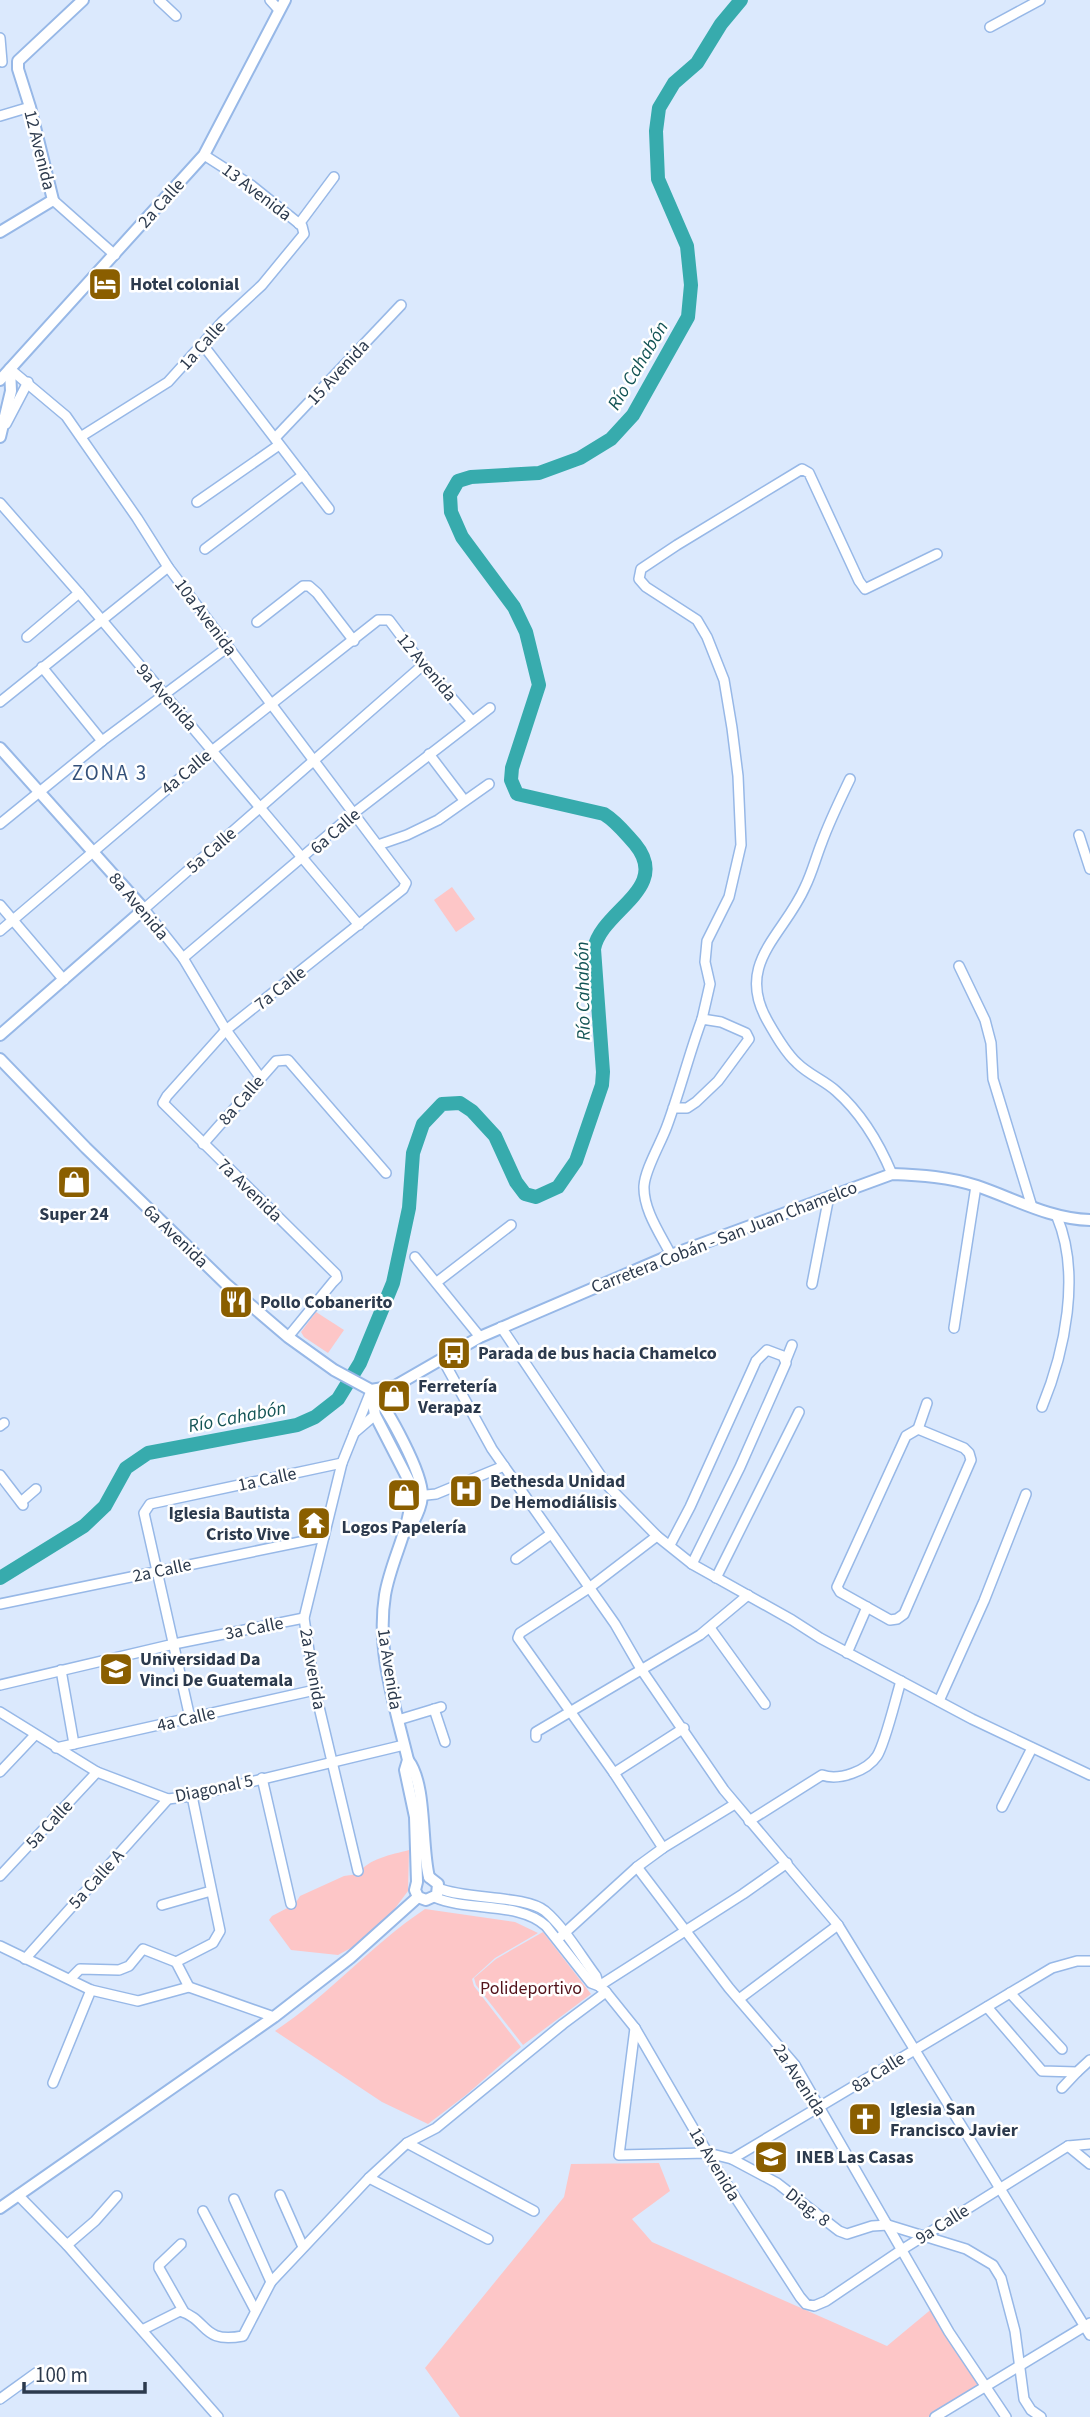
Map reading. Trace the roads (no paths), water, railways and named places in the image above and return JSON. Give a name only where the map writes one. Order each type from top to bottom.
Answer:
[{"type":"main road","points":[[18,61],[83,0]]},
{"type":"main road","name":"2a Calle","points":[[0,380],[204,155],[285,0]]},
{"type":"main road","name":"12 Avenida","points":[[18,61],[53,200]]},
{"type":"main road","points":[[0,232],[53,200]]},
{"type":"main road","name":"10a Avenida","points":[[0,359],[10,369]]},
{"type":"main road","points":[[1,435],[11,391],[10,369]]},
{"type":"main road","name":"8a Avenida","points":[[0,748],[144,909]]},
{"type":"main road","name":"5a Calle","points":[[0,1035],[144,909]]},
{"type":"main road","name":"6a Avenida","points":[[0,1059],[86,1148],[226,1284],[288,1337],[334,1370],[366,1388]]},
{"type":"main road","name":"Carretera Cobán - San Juan Chamelco","points":[[366,1388],[395,1385],[501,1327],[671,1255],[892,1174],[929,1175],[976,1186],[1057,1217],[1090,1220]]},
{"type":"main road","points":[[366,1388],[375,1415],[417,1496]]},
{"type":"main road","points":[[366,1388],[387,1408],[420,1481],[417,1496]]},
{"type":"main road","name":"1a Avenida","points":[[417,1496],[411,1527],[403,1538],[390,1573],[382,1618],[386,1670],[408,1760],[414,1768],[429,1877]]},
{"type":"main road","name":"1a Avenida","points":[[408,1760],[405,1770],[415,1817],[417,1882]]},
{"type":"main road","points":[[429,1877],[435,1881],[436,1893],[426,1900],[418,1897],[415,1890],[417,1882],[429,1877]]},
{"type":"main road","points":[[0,2208],[274,2017],[350,1958],[418,1897]]},
{"type":"street","points":[[159,0],[176,16]]},
{"type":"street","points":[[270,0],[279,10]]},
{"type":"street","points":[[990,27],[1040,0]]},
{"type":"street","points":[[0,38],[1,62],[18,61]]},
{"type":"street","points":[[0,116],[30,107]]},
{"type":"street","name":"13 Avenida","points":[[204,155],[251,185],[299,224],[304,234]]},
{"type":"street","points":[[299,224],[334,177]]},
{"type":"street","name":"12 Avenida","points":[[53,200],[115,255]]},
{"type":"street","name":"1a Calle","points":[[82,436],[168,382],[222,322],[261,285],[304,234]]},
{"type":"street","name":"15 Avenida","points":[[197,502],[277,442],[401,305]]},
{"type":"street","points":[[203,345],[329,509]]},
{"type":"street","name":"10a Avenida","points":[[10,369],[66,416],[82,436],[168,567],[406,883]]},
{"type":"street","points":[[1,435],[28,382]]},
{"type":"street","points":[[671,1255],[646,1204],[644,1184],[673,1108],[702,1019],[710,984],[705,962],[707,942],[729,897],[741,845],[738,776],[724,680],[702,628],[697,620],[646,587],[639,579],[641,569],[677,544],[803,469],[809,473],[865,589],[937,554]]},
{"type":"street","points":[[205,549],[303,475]]},
{"type":"street","name":"9a Avenida","points":[[0,503],[213,750],[359,925]]},
{"type":"street","points":[[0,702],[168,567]]},
{"type":"street","points":[[257,622],[303,586],[309,586],[354,641]]},
{"type":"street","points":[[27,637],[79,593]]},
{"type":"street","name":"12 Avenida","points":[[378,620],[388,621],[472,721]]},
{"type":"street","name":"4a Calle","points":[[0,931],[213,750],[378,620]]},
{"type":"street","points":[[0,824],[102,741],[228,647]]},
{"type":"street","name":"5a Calle","points":[[144,909],[423,665]]},
{"type":"street","points":[[42,667],[102,741]]},
{"type":"street","name":"6a Calle","points":[[183,958],[303,859],[354,813],[490,708]]},
{"type":"street","points":[[429,754],[464,800]]},
{"type":"street","points":[[850,779],[831,817],[806,886],[795,908],[763,956],[756,974],[756,990],[759,1006],[794,1060],[847,1102],[882,1150],[892,1174]]},
{"type":"street","points":[[377,845],[407,835],[438,820],[489,784]]},
{"type":"street","points":[[1079,835],[1090,869]]},
{"type":"street","name":"7a Calle","points":[[163,1103],[226,1030],[359,925],[403,889],[406,883]]},
{"type":"street","points":[[0,905],[64,981]]},
{"type":"street","name":"8a Avenida","points":[[144,909],[183,958],[226,1030],[260,1077]]},
{"type":"street","points":[[959,967],[985,1020],[991,1043],[993,1079],[1032,1207]]},
{"type":"street","points":[[673,1108],[687,1108],[695,1102],[718,1081],[749,1039],[746,1033],[733,1026],[702,1019]]},
{"type":"street","name":"8a Calle","points":[[203,1144],[260,1077],[276,1061],[282,1059],[288,1060],[386,1173]]},
{"type":"street","name":"7a Avenida","points":[[163,1103],[336,1274],[337,1278],[288,1337]]},
{"type":"street","points":[[954,1328],[976,1186]]},
{"type":"street","points":[[812,1284],[830,1196]]},
{"type":"street","points":[[1042,1407],[1059,1359],[1069,1286],[1068,1253],[1057,1217]]},
{"type":"street","points":[[437,1282],[511,1225]]},
{"type":"street","points":[[415,1256],[480,1337]]},
{"type":"street","points":[[501,1327],[607,1485],[657,1536],[692,1564],[847,1653],[1090,1775]]},
{"type":"street","points":[[692,1564],[740,1467],[792,1345]]},
{"type":"street","points":[[670,1545],[691,1507],[756,1361],[767,1350],[783,1356],[786,1360]]},
{"type":"street","points":[[443,1360],[504,1466],[615,1624],[641,1669],[735,1804],[838,1924],[999,2189],[1088,2328],[984,2386],[935,2417]]},
{"type":"street","name":"2a Avenida","points":[[358,1871],[315,1690],[304,1618],[342,1463],[366,1388]]},
{"type":"street","points":[[919,1429],[964,1448],[971,1460],[904,1614],[890,1620],[840,1592],[837,1587],[906,1436],[919,1429],[927,1403]]},
{"type":"street","points":[[716,1578],[800,1412]]},
{"type":"street","points":[[353,1434],[375,1415]]},
{"type":"street","name":"1a Calle","points":[[158,1570],[144,1513],[150,1504],[342,1463]]},
{"type":"street","points":[[417,1496],[436,1494],[504,1466]]},
{"type":"street","points":[[0,1475],[22,1503],[36,1489]]},
{"type":"street","points":[[939,1701],[984,1601],[1026,1494]]},
{"type":"street","points":[[516,1559],[551,1534]]},
{"type":"street","points":[[657,1536],[518,1637],[571,1710],[663,1848]]},
{"type":"street","name":"2a Calle","points":[[0,1604],[324,1537]]},
{"type":"street","points":[[158,1570],[190,1718]]},
{"type":"street","points":[[536,1737],[536,1732],[571,1710],[710,1628],[748,1595]]},
{"type":"street","points":[[847,1653],[867,1608]]},
{"type":"street","name":"3a Calle","points":[[0,1685],[174,1644],[304,1618]]},
{"type":"street","points":[[710,1628],[765,1704]]},
{"type":"street","points":[[61,1670],[74,1744]]},
{"type":"street","points":[[749,1821],[822,1775],[826,1777],[848,1774],[864,1768],[878,1756],[901,1681]]},
{"type":"street","name":"4a Calle","points":[[56,1748],[315,1690]]},
{"type":"street","points":[[398,1720],[438,1708],[445,1742]]},
{"type":"street","name":"Diagonal 5","points":[[0,1712],[97,1772],[168,1799],[192,1796],[404,1745]]},
{"type":"street","points":[[614,1773],[684,1728]]},
{"type":"street","points":[[0,1772],[35,1735]]},
{"type":"street","points":[[1002,1807],[1032,1748]]},
{"type":"street","name":"5a Calle","points":[[0,1876],[97,1772]]},
{"type":"street","points":[[262,1778],[291,1904]]},
{"type":"street","points":[[176,1962],[213,1943],[220,1931],[192,1796]]},
{"type":"street","name":"5a Calle A","points":[[25,1959],[168,1799]]},
{"type":"street","points":[[560,1936],[637,1867],[735,1804]]},
{"type":"street","points":[[181,2244],[159,2264],[159,2268],[184,2312],[210,2334],[230,2339],[243,2336],[271,2282],[369,2178],[407,2143],[436,2128],[603,1989],[787,1863]]},
{"type":"street","name":"2a Avenida","points":[[637,1867],[739,1999],[795,2065],[984,2386],[1006,2417]]},
{"type":"street","points":[[162,1905],[211,1891]]},
{"type":"street","name":"1a Avenida","points":[[436,1893],[447,1903],[531,1916],[560,1936],[596,1976],[603,1989],[635,2028],[708,2153],[800,2297]]},
{"type":"street","points":[[739,1999],[838,1924]]},
{"type":"street","points":[[0,1945],[91,1990],[138,2001],[189,1987],[274,2017]]},
{"type":"street","points":[[70,1979],[80,1969],[118,1970],[129,1966],[143,1949],[176,1962],[189,1987]]},
{"type":"street","name":"8a Calle","points":[[732,2159],[1052,1968],[1077,1961],[1090,1961]]},
{"type":"street","points":[[53,2083],[91,1990]]},
{"type":"street","points":[[1010,1993],[1062,2049]]},
{"type":"street","points":[[987,2007],[1041,2070],[1077,2073]]},
{"type":"street","points":[[635,2028],[619,2155],[708,2153],[732,2159]]},
{"type":"street","points":[[1062,2088],[1090,2060]]},
{"type":"street","points":[[407,2143],[534,2211]]},
{"type":"street","name":"9a Calle","points":[[800,2297],[806,2304],[814,2306],[1068,2146],[1090,2144]]},
{"type":"street","points":[[1068,2146],[1090,2164]]},
{"type":"street","name":"Diag. 8","points":[[732,2159],[777,2183],[839,2231],[847,2234],[872,2226],[888,2225]]},
{"type":"street","points":[[369,2178],[488,2239]]},
{"type":"street","points":[[280,2195],[303,2247]]},
{"type":"street","points":[[18,2196],[66,2245],[218,2417]]},
{"type":"street","points":[[66,2245],[95,2221],[117,2196]]},
{"type":"street","points":[[234,2199],[271,2282]]},
{"type":"street","points":[[204,2211],[256,2310]]},
{"type":"street","points":[[888,2225],[966,2249],[993,2265],[1001,2278],[1021,2365],[1024,2399],[1031,2410],[1041,2417]]},
{"type":"street","points":[[142,2330],[174,2313],[184,2312]]},
{"type":"street","points":[[0,2399],[36,2373]]},
{"type":"street","points":[[202,2417],[209,2409]]},
{"type":"waterway","name":"Río Cahabón","points":[[0,1578],[84,1526],[105,1506],[126,1468],[148,1453],[297,1425],[315,1417],[338,1399],[360,1363],[393,1283],[409,1208],[413,1153],[423,1124],[442,1104],[460,1103],[472,1111],[495,1136],[516,1182],[525,1194],[536,1197],[558,1187],[576,1161],[602,1085],[594,949],[599,935],[640,887],[645,874],[644,860],[635,844],[604,814],[517,794],[511,780],[512,768],[539,685],[526,632],[514,607],[462,537],[451,512],[450,495],[458,481],[471,477],[539,473],[580,458],[611,439],[633,415],[688,317],[691,285],[687,246],[658,179],[656,131],[659,108],[674,83],[697,63],[721,24],[741,0]]},
{"type":"place","name":"Hotel colonial","points":[[105,284]]},
{"type":"place","name":"Super 24","points":[[74,1182]]},
{"type":"place","name":"Pollo Cobanerito","points":[[236,1302]]},
{"type":"place","name":"Parada de bus hacia Chamelco","points":[[454,1353]]},
{"type":"place","name":"Ferretería Verapaz","points":[[394,1396]]},
{"type":"place","name":"Bethesda Unidad De Hemodiálisis","points":[[466,1491]]},
{"type":"place","name":"Logos Papelería","points":[[404,1495]]},
{"type":"place","name":"Iglesia Bautista Cristo Vive","points":[[314,1523]]},
{"type":"place","name":"Universidad Da Vinci De Guatemala","points":[[116,1669]]},
{"type":"place","name":"Iglesia San Francisco Javier","points":[[865,2119]]},
{"type":"place","name":"INEB Las Casas","points":[[771,2157]]},
{"type":"district","name":"ZONA 3","points":[[110,773]]},
{"type":"park label","name":"Polideportivo","points":[[531,1988]]}]
